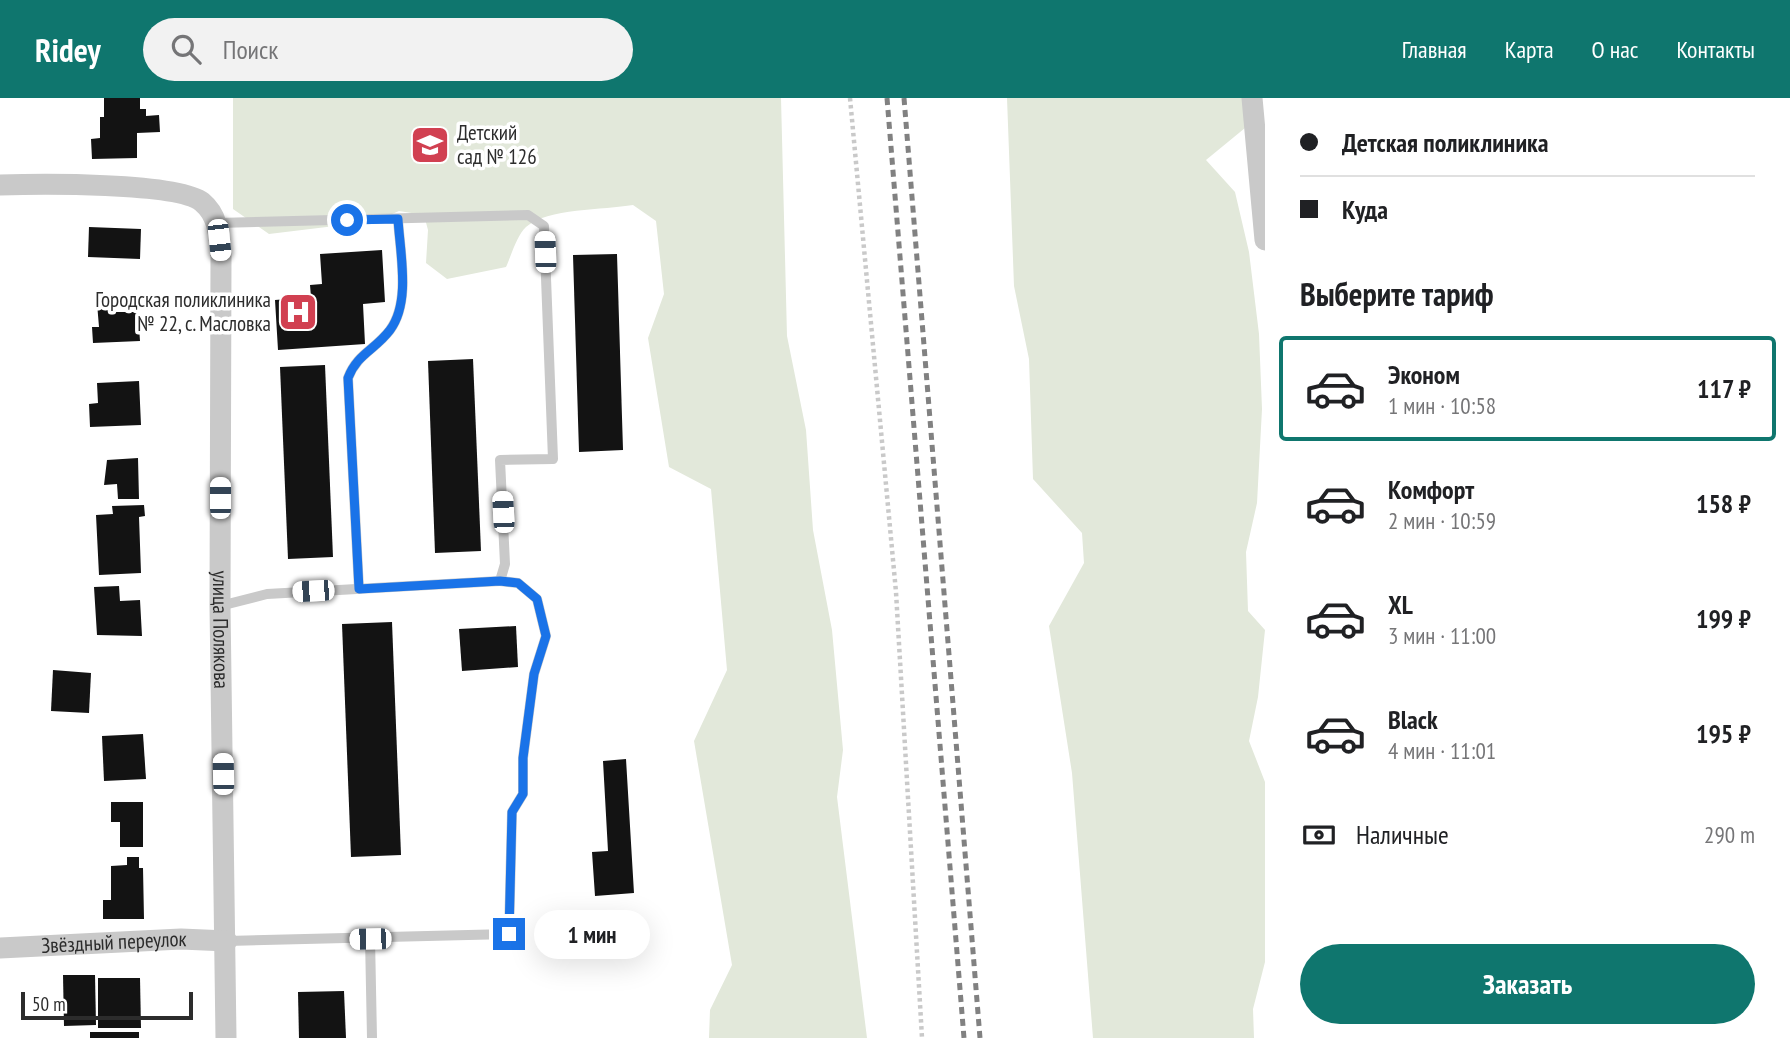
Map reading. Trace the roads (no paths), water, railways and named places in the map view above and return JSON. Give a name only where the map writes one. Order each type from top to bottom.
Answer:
[{"type":"street","points":[[1252,98],[1265,240]]},
{"type":"street","points":[[0,185],[134,188],[188,195],[203,203],[217,223]]},
{"type":"street","name":"улица Полякова","points":[[217,223],[221,256],[220,606],[227,941],[226,1038]]},
{"type":"street","name":"Звёздный переулок","points":[[0,948],[181,939],[227,941]]},
{"type":"lane","points":[[217,223],[528,215],[544,226],[553,459],[500,460],[505,564],[500,581]]},
{"type":"lane","points":[[359,589],[348,378],[354,362],[390,330],[402,306],[398,219]]},
{"type":"lane","points":[[220,606],[267,594],[500,581],[518,583],[537,599],[546,636],[534,674],[523,758],[523,794],[512,812],[509,934],[227,941]]},
{"type":"lane","points":[[370,939],[372,1038]]},
{"type":"railway","points":[[887,98],[964,1038]]},
{"type":"railway","points":[[904,98],[980,1038]]},
{"type":"place","name":"Детский сад № 126","points":[[430,145]]},
{"type":"place","name":"Городская поликлиника № 22, с. Масловка","points":[[298,312]]}]
